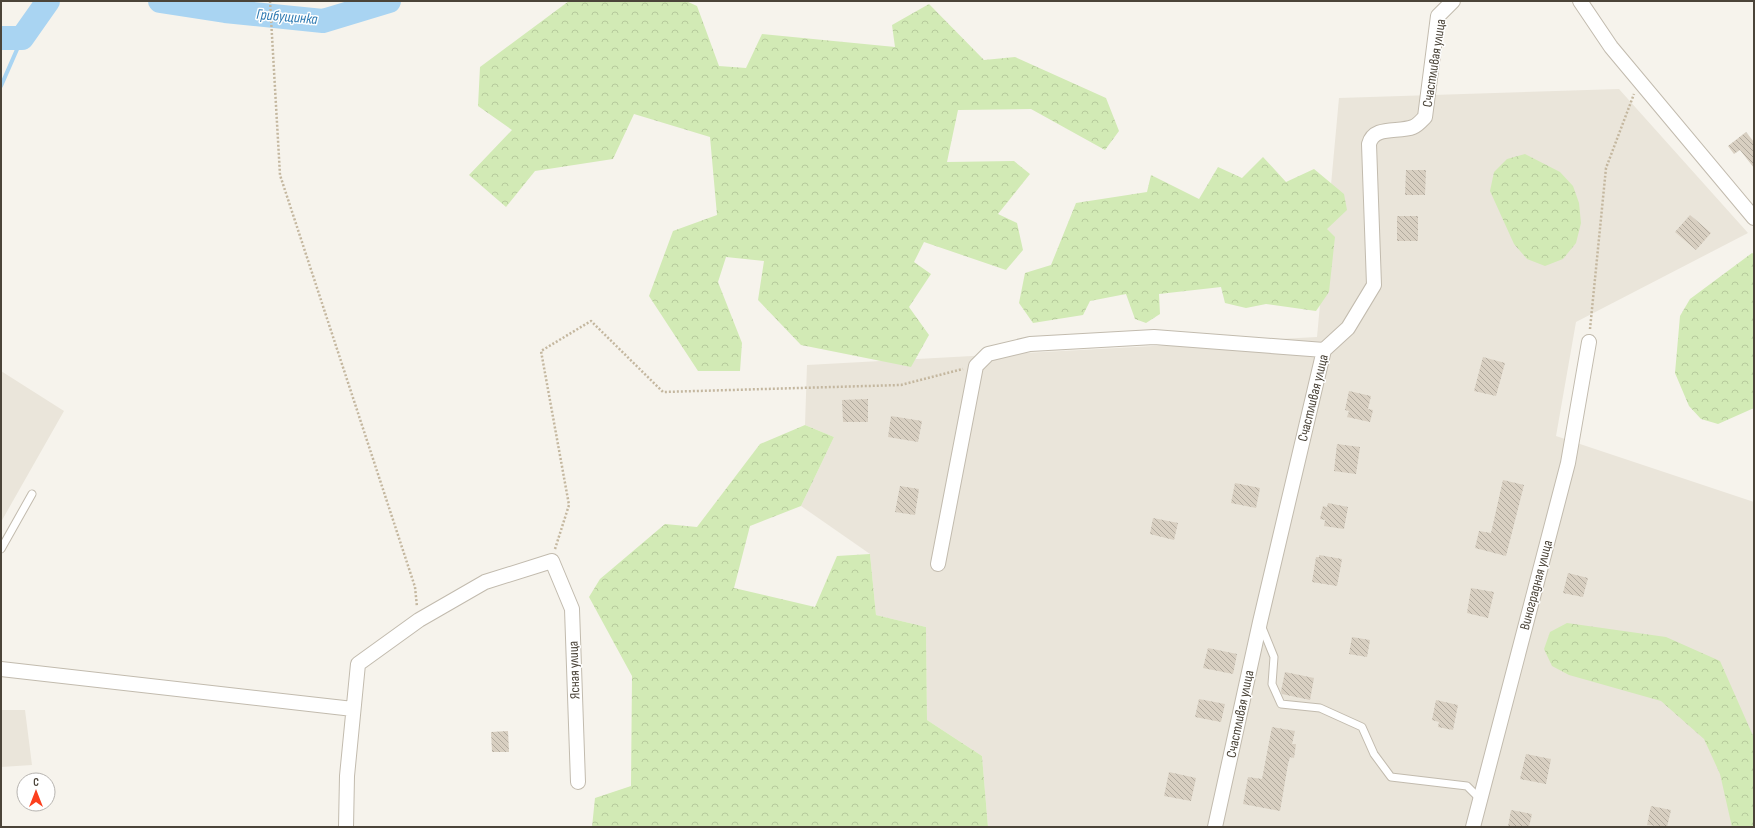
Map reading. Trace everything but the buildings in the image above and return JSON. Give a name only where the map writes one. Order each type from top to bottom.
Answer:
[{"type":"street","name":"Счастливая улица","points":[[1215,827],[1260,622],[1324,350],[1348,328],[1374,285],[1369,144],[1375,134],[1384,131],[1412,128],[1425,117],[1438,16],[1453,1]]},
{"type":"street","points":[[1580,1],[1611,47],[1754,218]]},
{"type":"street","points":[[938,564],[976,366],[988,354],[1030,344],[1154,337],[1324,350]]},
{"type":"street","name":"Виноградная улица","points":[[1473,827],[1568,464],[1589,342]]},
{"type":"street","points":[[346,827],[347,776],[358,664],[419,620],[485,582],[552,561]]},
{"type":"street","name":"Ясная улица","points":[[552,561],[572,609],[578,782]]},
{"type":"street","points":[[1,669],[353,710]]},
{"type":"lane","points":[[1,549],[32,494]]},
{"type":"lane","points":[[1260,622],[1274,657],[1272,684],[1281,704],[1320,708],[1362,727],[1374,754],[1391,776],[1467,786],[1480,799]]},
{"type":"path","points":[[270,1],[280,175],[415,587],[419,620]]},
{"type":"path","points":[[1589,342],[1606,168],[1639,80]]},
{"type":"path","points":[[552,561],[569,505],[541,351],[591,321],[663,392],[901,386],[976,366]]},
{"type":"shaded area","points":[[1619,89],[1748,233],[1576,322],[1556,436],[1754,502],[1754,827],[988,827],[982,756],[927,720],[926,627],[876,615],[870,554],[801,506],[834,437],[805,425],[807,365],[1317,337],[1339,98]]},
{"type":"shaded area","points":[[1,371],[64,411],[1,522]]},
{"type":"shaded area","points":[[1,710],[25,710],[32,765],[1,767]]},
{"type":"green space","points":[[569,1],[686,1],[697,6],[719,66],[746,68],[762,34],[895,47],[892,25],[929,4],[984,60],[1015,57],[1106,98],[1119,131],[1105,150],[1031,109],[958,110],[947,162],[1014,161],[1030,174],[998,214],[1017,223],[1023,250],[1006,270],[924,242],[914,262],[931,274],[909,307],[929,335],[911,367],[801,345],[758,300],[764,261],[726,257],[718,282],[742,343],[740,371],[698,371],[649,296],[673,231],[717,215],[710,137],[634,114],[613,159],[535,171],[506,207],[469,175],[512,130],[478,106],[480,67]]},
{"type":"green space","points":[[1525,154],[1560,172],[1573,186],[1579,203],[1581,223],[1576,243],[1563,259],[1545,266],[1527,259],[1514,244],[1490,191],[1494,172],[1507,159]]},
{"type":"green space","points":[[1263,157],[1286,182],[1314,169],[1344,194],[1347,210],[1327,229],[1335,237],[1329,292],[1316,311],[1266,304],[1246,308],[1225,303],[1221,287],[1159,294],[1160,314],[1146,323],[1135,319],[1126,294],[1090,301],[1083,315],[1033,323],[1019,303],[1025,273],[1051,265],[1076,203],[1147,192],[1151,175],[1199,199],[1218,167],[1242,178]]},
{"type":"green space","points":[[1752,253],[1754,254],[1754,408],[1718,424],[1701,419],[1689,406],[1675,373],[1680,316],[1690,299]]},
{"type":"green space","points":[[805,425],[834,437],[801,506],[750,526],[734,588],[815,607],[837,556],[870,554],[876,615],[926,627],[927,720],[982,756],[988,827],[592,827],[595,798],[631,786],[632,676],[589,597],[600,579],[665,524],[697,527],[760,444]]},
{"type":"green space","points":[[1567,623],[1666,637],[1720,661],[1754,738],[1754,827],[1732,827],[1720,774],[1704,739],[1661,701],[1569,675],[1552,666],[1544,649],[1550,632]]},
{"type":"waterway","name":"Грибущинка","points":[[1,38],[22,38],[48,1]]},
{"type":"waterway","name":"Грибущинка","points":[[160,1],[225,11],[323,21],[389,1]]},
{"type":"waterway","points":[[1,86],[22,38]]}]
